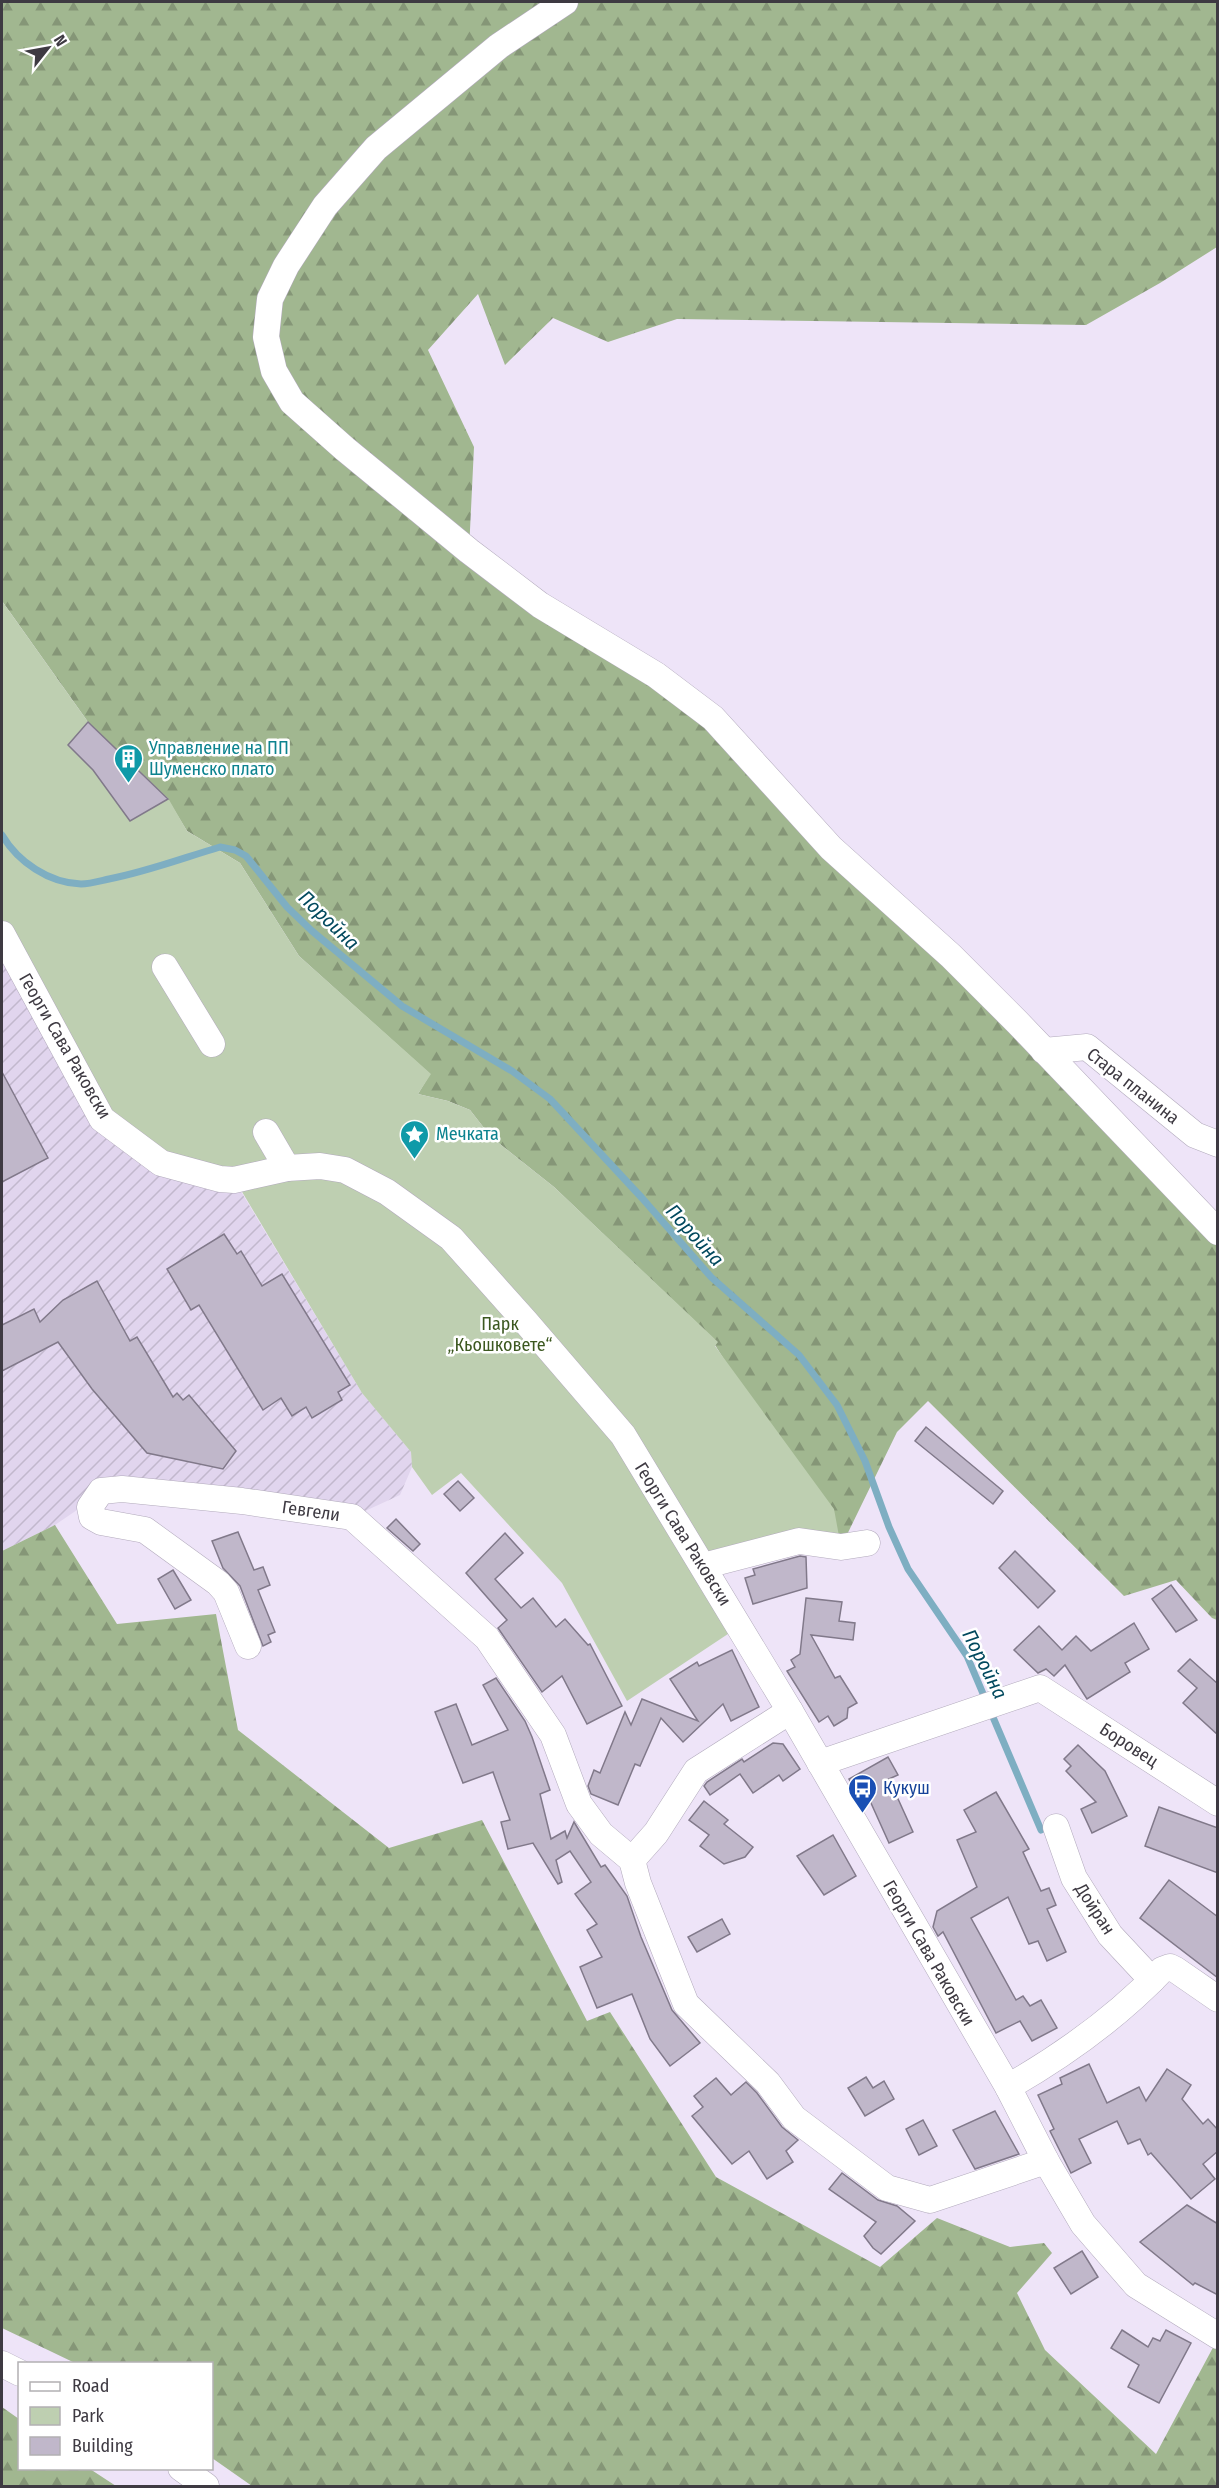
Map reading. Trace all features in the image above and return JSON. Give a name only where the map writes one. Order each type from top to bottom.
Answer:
[{"type":"street","points":[[565,2],[499,46],[376,148],[325,206],[286,266],[270,299],[266,338],[274,371],[292,402],[345,449],[469,551],[540,605],[656,675],[713,718],[831,848],[951,956],[1218,1232]]},
{"type":"street","name":"Георги Сава Раковски","points":[[2,934],[102,1119],[161,1163],[210,1176],[234,1180],[287,1168],[320,1166],[345,1170],[387,1192],[451,1238],[623,1436],[790,1711],[1008,2087],[1046,2161],[1083,2224],[1136,2285],[1218,2336]]},
{"type":"street","points":[[165,967],[212,1044]]},
{"type":"street","name":"Стара планина","points":[[1044,1051],[1087,1047],[1195,1135],[1218,1144]]},
{"type":"street","points":[[266,1132],[287,1168]]},
{"type":"street","name":"Гевгели","points":[[248,1646],[226,1592],[218,1583],[145,1530],[101,1522],[92,1517],[90,1507],[101,1491],[122,1489],[242,1501],[352,1516],[488,1638],[553,1735],[579,1804],[601,1834],[632,1860]]},
{"type":"street","points":[[703,1566],[799,1541],[841,1546],[867,1543]]},
{"type":"street","name":"Боровец","points":[[820,1763],[1040,1688],[1218,1803]]},
{"type":"street","points":[[790,1711],[696,1772],[656,1833],[632,1860],[638,1883],[686,2004],[768,2083],[794,2118],[887,2188],[930,2200],[1046,2161]]},
{"type":"street","name":"Дойран","points":[[1056,1827],[1074,1878],[1110,1935],[1152,1980]]},
{"type":"street","points":[[1008,2087],[1047,2065],[1084,2039],[1162,1970],[1170,1967],[1176,1970],[1218,1999]]},
{"type":"street","points":[[2,2364],[18,2372]]},
{"type":"street","points":[[182,2470],[206,2487]]},
{"type":"shaded area","points":[[2,934],[234,1180],[362,1393],[411,1452],[412,1467],[400,1495],[352,1517],[96,1497],[55,1525],[2,1551]]},
{"type":"green space","points":[[2,2],[1217,2],[1217,247],[1086,325],[677,319],[608,342],[553,318],[505,365],[478,294],[428,350],[474,447],[469,551],[656,675],[1217,1232],[1217,1620],[1212,1618],[1176,1580],[1124,1596],[928,1401],[897,1432],[841,1547],[715,1345],[717,1342],[554,1187],[491,1137],[470,1110],[448,1101],[418,1094],[430,1074],[299,956],[240,863],[187,831],[167,798],[88,722],[2,601]]},
{"type":"green space","name":"Парк „Кьошковете“","points":[[2,601],[88,722],[168,798],[187,831],[240,863],[299,956],[431,1074],[418,1094],[448,1101],[470,1110],[491,1137],[554,1187],[718,1342],[715,1346],[834,1509],[841,1547],[703,1566],[740,1626],[627,1701],[562,1583],[461,1473],[432,1495],[412,1467],[411,1452],[362,1393],[235,1180],[220,1179],[102,1119],[2,934]]},
{"type":"green space","points":[[55,1525],[117,1624],[216,1614],[238,1730],[389,1848],[482,1820],[587,2021],[610,2012],[716,2177],[880,2267],[937,2218],[1010,2247],[1044,2243],[1052,2253],[1017,2293],[1045,2350],[1156,2454],[1217,2340],[1217,2486],[252,2486],[213,2459],[213,2362],[73,2362],[2,2328],[2,1551]]},
{"type":"green space","points":[[2,2407],[18,2418],[18,2470],[92,2470],[116,2486],[2,2486]]},
{"type":"building","name":"Управление на ПП Шуменско плато","points":[[88,722],[168,799],[130,821],[93,770],[68,745]]},
{"type":"building","points":[[2,1072],[48,1158],[2,1182]]},
{"type":"building","points":[[224,1234],[237,1254],[241,1251],[262,1286],[282,1274],[350,1385],[338,1392],[342,1400],[312,1418],[306,1407],[292,1416],[281,1398],[263,1410],[199,1305],[191,1310],[167,1269]]},
{"type":"building","points":[[97,1281],[130,1341],[137,1337],[173,1397],[177,1393],[183,1400],[189,1395],[236,1451],[223,1469],[147,1453],[92,1389],[58,1342],[2,1371],[2,1325],[34,1309],[40,1322],[63,1300]]},
{"type":"building","points":[[926,1427],[1003,1491],[993,1504],[915,1441]]},
{"type":"building","points":[[458,1481],[474,1498],[460,1511],[444,1494]]},
{"type":"building","points":[[396,1519],[420,1544],[413,1551],[387,1528]]},
{"type":"building","points":[[238,1532],[254,1570],[263,1567],[270,1585],[258,1590],[275,1632],[268,1635],[271,1642],[263,1646],[240,1586],[223,1568],[212,1541]]},
{"type":"building","points":[[505,1533],[523,1553],[495,1579],[521,1608],[533,1598],[556,1627],[565,1619],[588,1645],[590,1644],[622,1706],[587,1724],[562,1676],[542,1692],[498,1628],[507,1620],[466,1573]]},
{"type":"building","points":[[1015,1551],[1055,1591],[1038,1608],[999,1568]]},
{"type":"building","points":[[800,1556],[806,1557],[807,1588],[753,1604],[745,1578],[755,1575],[753,1569]]},
{"type":"building","points":[[173,1570],[191,1600],[175,1609],[158,1579]]},
{"type":"building","points":[[1171,1585],[1197,1620],[1176,1632],[1152,1599]]},
{"type":"building","points":[[806,1598],[842,1602],[839,1621],[855,1623],[853,1640],[811,1635],[835,1678],[840,1676],[857,1703],[848,1708],[847,1718],[834,1726],[828,1716],[819,1722],[787,1671],[795,1667],[791,1660],[800,1654]]},
{"type":"building","points":[[1134,1623],[1149,1649],[1125,1663],[1130,1672],[1087,1699],[1065,1665],[1054,1676],[1046,1669],[1038,1673],[1014,1650],[1039,1626],[1062,1650],[1076,1636],[1091,1651]]},
{"type":"building","points":[[732,1650],[759,1707],[731,1721],[723,1704],[683,1742],[661,1718],[640,1766],[635,1764],[618,1805],[591,1794],[588,1786],[594,1770],[600,1773],[625,1712],[631,1725],[642,1699],[698,1721],[670,1679],[697,1662],[699,1666]]},
{"type":"building","points":[[1190,1659],[1218,1684],[1218,1735],[1183,1703],[1197,1688],[1178,1671]]},
{"type":"building","points":[[496,1678],[525,1721],[532,1737],[550,1790],[540,1794],[551,1839],[565,1831],[567,1838],[574,1822],[601,1867],[605,1865],[627,1896],[641,1937],[672,2010],[700,2043],[670,2066],[650,2039],[632,1994],[597,2008],[580,1967],[602,1957],[587,1930],[597,1924],[575,1894],[591,1882],[570,1851],[556,1860],[562,1882],[558,1884],[533,1843],[508,1849],[501,1822],[510,1820],[493,1772],[463,1783],[435,1712],[456,1704],[472,1745],[508,1730],[483,1685]]},
{"type":"building","points":[[773,1743],[783,1744],[800,1769],[783,1781],[779,1775],[753,1793],[740,1774],[710,1795],[704,1786],[707,1782],[742,1759],[744,1762]]},
{"type":"building","points":[[1078,1745],[1105,1771],[1127,1816],[1092,1833],[1081,1809],[1096,1802],[1066,1771],[1071,1766],[1064,1759]]},
{"type":"building","points":[[888,1757],[898,1775],[889,1779],[913,1832],[889,1843],[866,1792],[858,1796],[849,1779]]},
{"type":"building","points":[[996,1792],[1029,1849],[1023,1852],[1041,1891],[1049,1888],[1056,1905],[1047,1909],[1066,1952],[1047,1961],[1038,1941],[1029,1944],[1008,1897],[971,1918],[1016,2000],[1023,1996],[1030,2006],[1041,2000],[1057,2028],[1032,2041],[1020,2021],[996,2033],[943,1932],[938,1936],[933,1927],[937,1911],[977,1887],[957,1840],[976,1832],[964,1810]]},
{"type":"building","points":[[704,1801],[728,1820],[724,1824],[753,1847],[745,1857],[724,1864],[700,1846],[709,1835],[689,1820]]},
{"type":"building","points":[[1159,1807],[1218,1828],[1218,1873],[1145,1846]]},
{"type":"building","points":[[833,1835],[856,1876],[824,1895],[797,1856]]},
{"type":"building","points":[[1169,1880],[1218,1917],[1218,1978],[1140,1918]]},
{"type":"building","points":[[722,1919],[730,1934],[697,1952],[688,1937]]},
{"type":"building","points":[[1089,2064],[1107,2103],[1139,2087],[1146,2101],[1167,2069],[1191,2085],[1182,2099],[1203,2124],[1208,2119],[1218,2130],[1218,2151],[1203,2164],[1215,2179],[1191,2199],[1151,2153],[1148,2155],[1140,2139],[1128,2144],[1117,2121],[1079,2139],[1091,2163],[1071,2173],[1050,2131],[1054,2129],[1038,2095],[1062,2084],[1060,2078]]},
{"type":"building","points":[[866,2077],[873,2088],[884,2081],[894,2099],[865,2116],[848,2088]]},
{"type":"building","points":[[716,2078],[731,2095],[746,2082],[757,2093],[782,2127],[798,2140],[786,2151],[793,2162],[767,2179],[749,2151],[732,2164],[692,2116],[703,2107],[694,2096]]},
{"type":"building","points":[[995,2111],[1019,2154],[975,2169],[953,2130]]},
{"type":"building","points":[[923,2120],[937,2146],[919,2155],[906,2129]]},
{"type":"building","points":[[842,2173],[878,2200],[897,2206],[915,2221],[881,2254],[864,2236],[876,2222],[829,2189]]},
{"type":"building","points":[[1187,2205],[1218,2224],[1218,2295],[1195,2283],[1193,2285],[1140,2242]]},
{"type":"building","points":[[1082,2251],[1098,2277],[1071,2294],[1054,2268]]},
{"type":"building","points":[[1122,2330],[1148,2347],[1153,2338],[1160,2341],[1166,2330],[1191,2343],[1159,2403],[1128,2387],[1139,2365],[1111,2348]]},
{"type":"waterway","name":"Поройна","points":[[2,835],[17,854],[36,869],[57,880],[81,884],[137,873],[220,847],[235,850],[246,856],[287,907],[312,931],[402,1006],[512,1071],[550,1099],[642,1198],[711,1277],[799,1355],[837,1405],[865,1461],[889,1527],[908,1569],[967,1656],[1041,1830]]},
{"type":"place","name":"Управление на ПП Шуменско плато","points":[[128,784]]},
{"type":"place","name":"Мечката","points":[[415,1160]]},
{"type":"place","name":"Кукуш","points":[[862,1814]]}]
